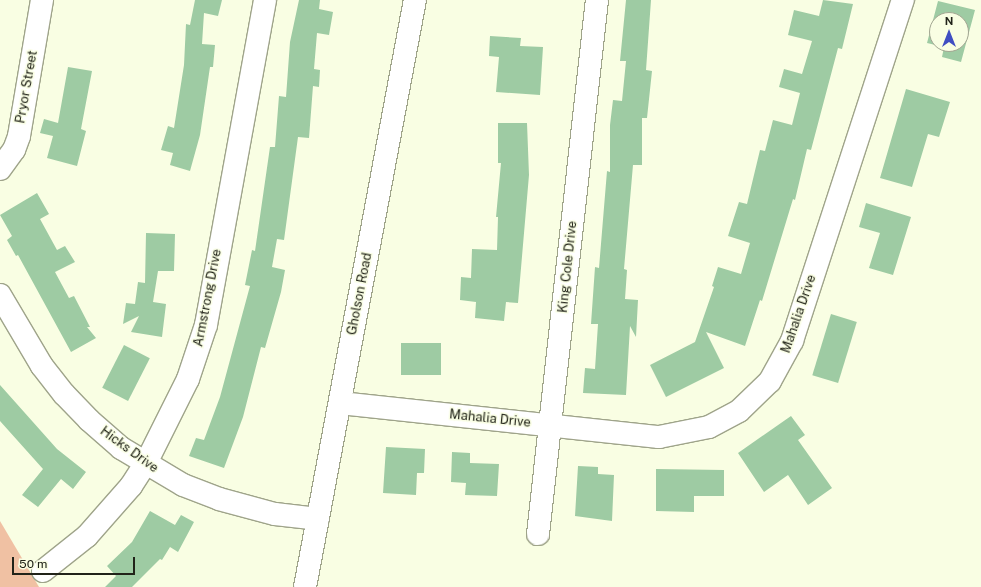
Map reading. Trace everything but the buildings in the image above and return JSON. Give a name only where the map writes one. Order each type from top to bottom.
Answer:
[{"type":"street","name":"Pryor Street","points":[[0,169],[14,150],[19,136],[42,0]]},
{"type":"street","name":"Armstrong Drive","points":[[43,571],[87,536],[106,516],[146,463],[188,380],[206,325],[265,0]]},
{"type":"street","name":"Gholson Road","points":[[305,587],[415,0]]},
{"type":"street","name":"King Cole Drive","points":[[538,534],[597,0]]},
{"type":"street","name":"Mahalia Drive","points":[[340,403],[659,437],[688,433],[709,427],[739,411],[770,381],[792,341],[903,0]]},
{"type":"street","name":"Hicks Drive","points":[[0,295],[42,366],[64,394],[115,443],[183,485],[219,499],[275,514],[318,519]]},
{"type":"shaded area","points":[[0,521],[39,587],[0,587]]}]
